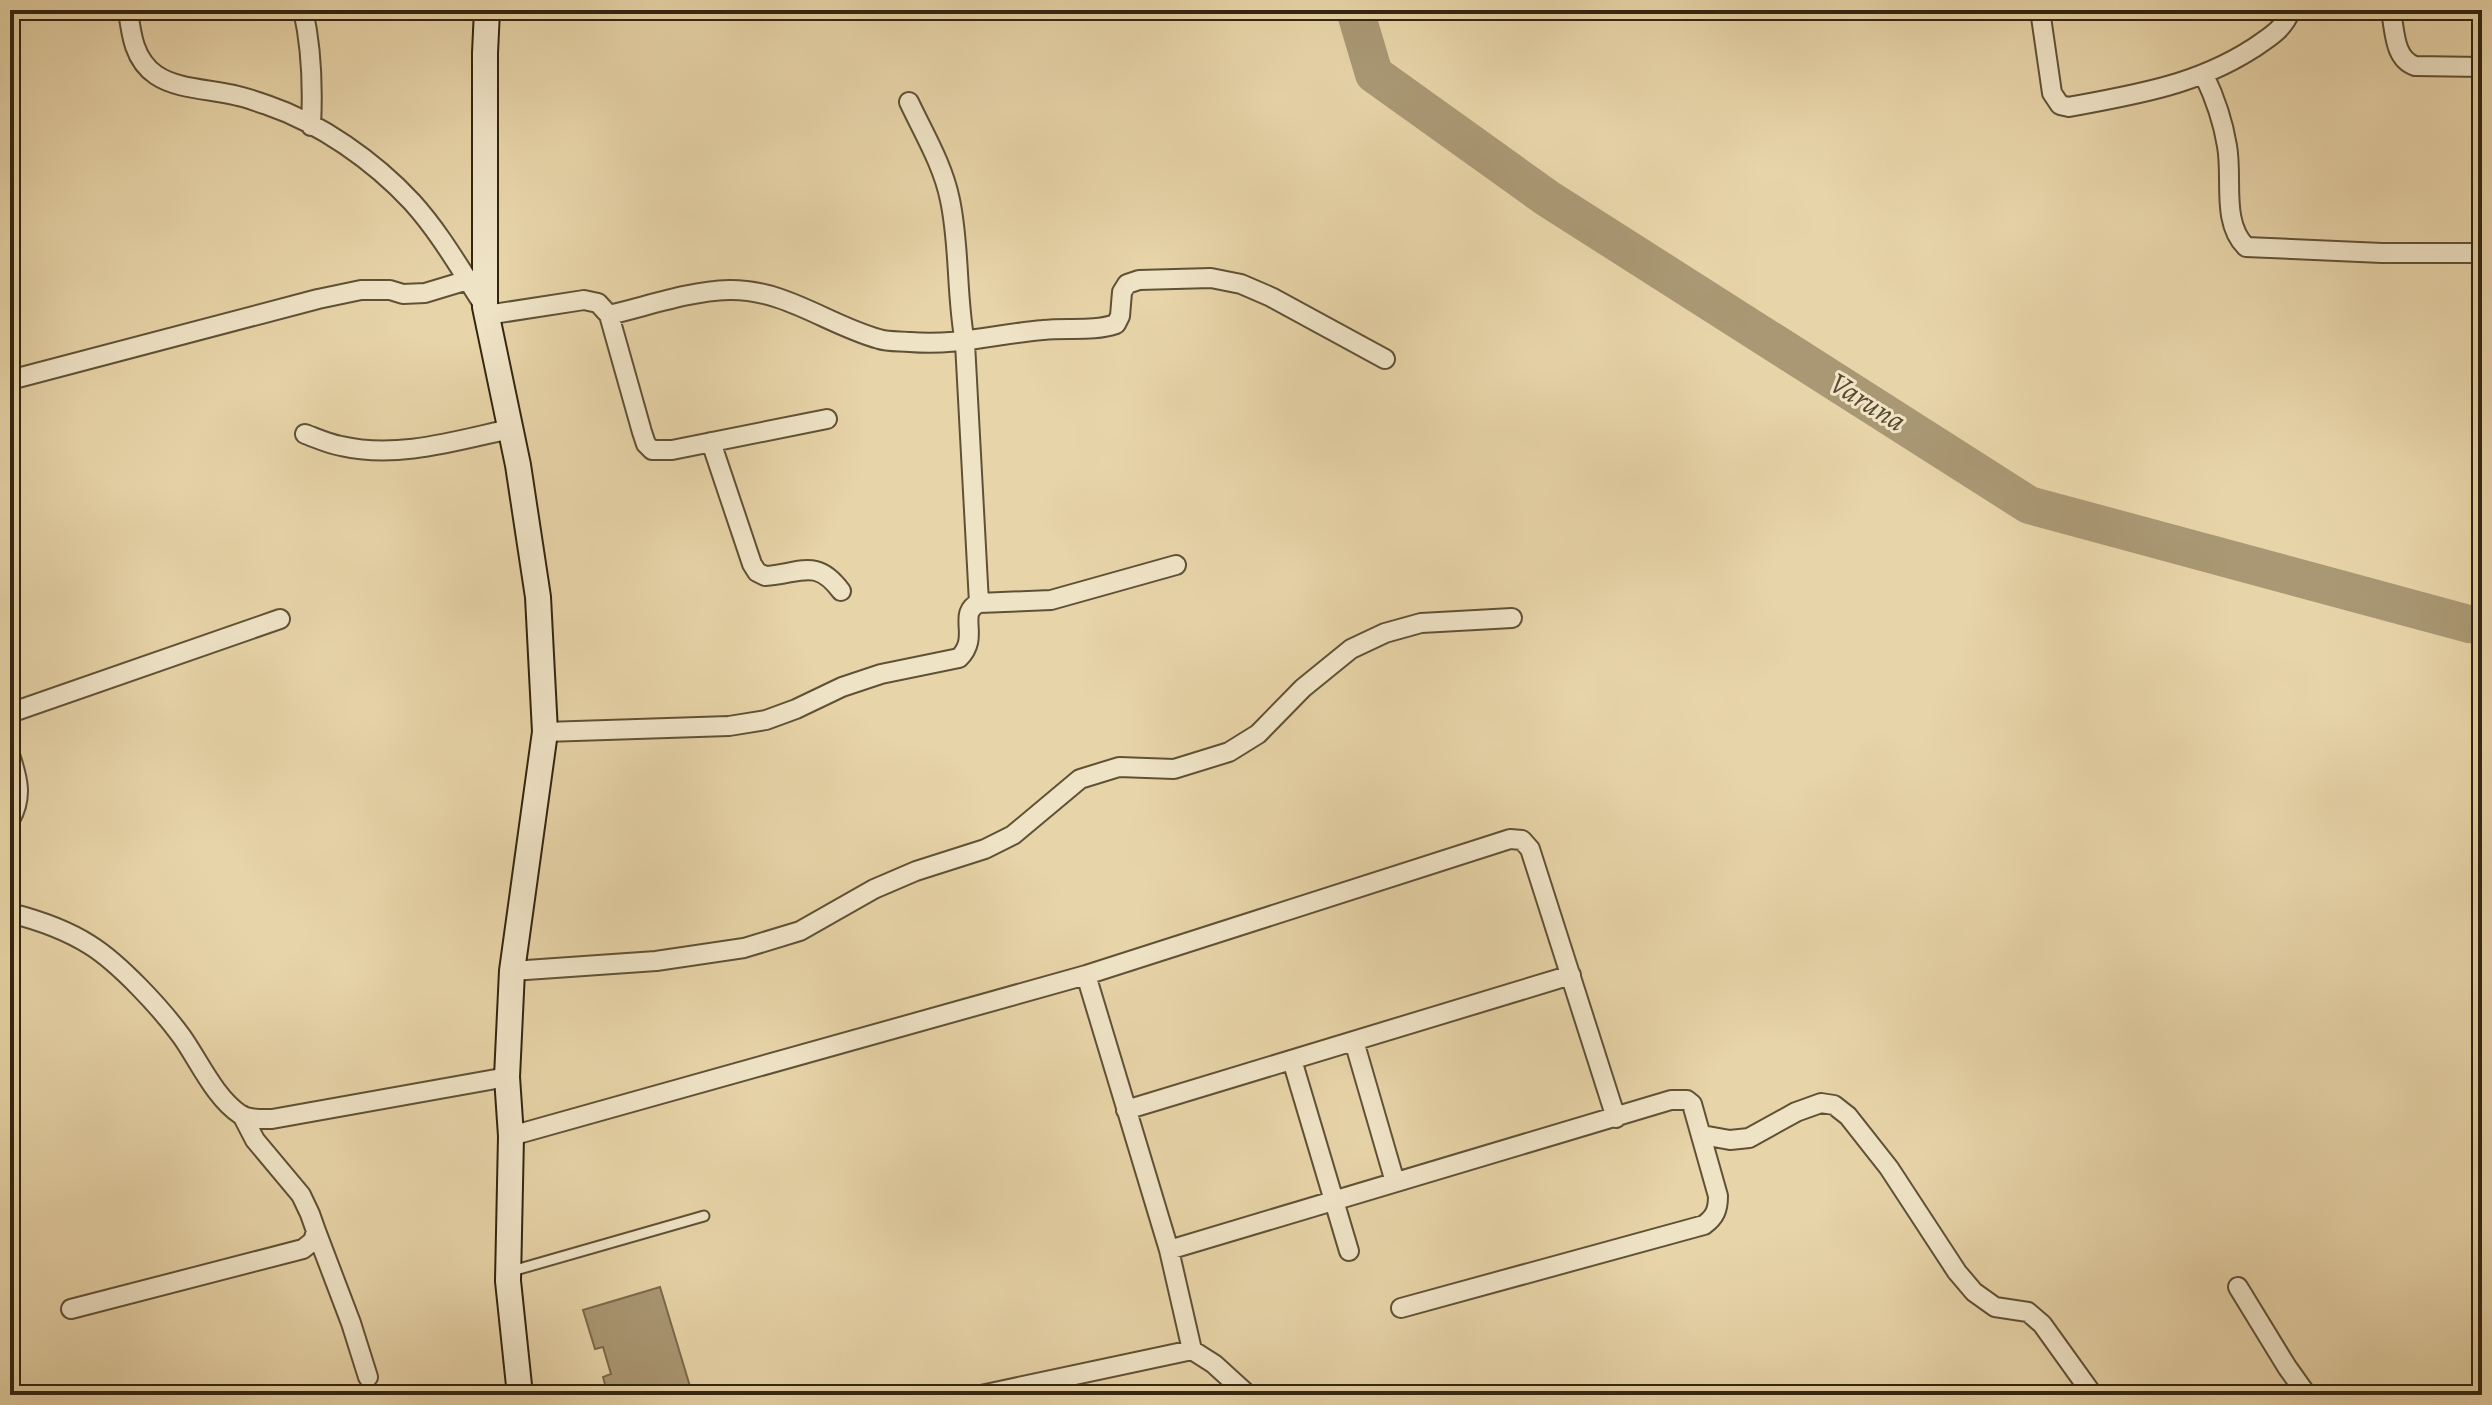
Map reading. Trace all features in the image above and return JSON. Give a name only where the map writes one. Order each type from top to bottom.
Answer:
[{"type":"street","points":[[128,10],[131,36],[139,56],[154,74],[169,81],[239,96],[286,112],[382,172],[413,203],[468,280],[486,311]]},
{"type":"street","points":[[303,10],[310,38],[313,86],[311,126]]},
{"type":"street","points":[[487,10],[486,311],[510,429],[538,597],[545,732],[512,971],[507,1077],[511,1136],[509,1272],[520,1395]]},
{"type":"street","points":[[2040,10],[2052,93],[2060,105],[2069,107],[2160,90],[2204,75],[2229,64],[2271,37],[2284,26],[2291,10]]},
{"type":"street","points":[[2391,12],[2399,50],[2407,64],[2482,67]]},
{"type":"street","points":[[2204,75],[2221,117],[2228,149],[2232,223],[2237,238],[2246,247],[2382,253],[2482,253]]},
{"type":"street","points":[[909,102],[938,160],[950,196],[965,343],[979,603]]},
{"type":"street","points":[[609,315],[730,290],[794,302],[880,340],[965,343],[1043,330],[1106,328],[1116,324],[1120,316],[1122,292],[1127,284],[1139,280],[1211,278],[1241,284],[1271,297],[1385,359]]},
{"type":"street","points":[[10,380],[332,296],[361,290],[425,293],[468,280]]},
{"type":"street","points":[[486,311],[584,300],[598,303],[609,315],[646,444],[652,450],[661,451],[827,419]]},
{"type":"street","points":[[305,434],[339,446],[367,451],[404,450],[510,429]]},
{"type":"street","points":[[711,442],[757,572],[765,576],[814,571],[830,576],[841,591]]},
{"type":"street","points":[[545,732],[729,726],[766,720],[842,687],[881,674],[959,658],[967,650],[970,640],[971,606],[1051,600],[1176,565]]},
{"type":"street","points":[[512,971],[656,961],[744,948],[800,931],[874,889],[936,864],[985,849],[1013,835],[1080,779],[1119,767],[1174,769],[1229,752],[1258,734],[1303,688],[1342,656],[1385,633],[1421,623],[1512,618]]},
{"type":"street","points":[[10,713],[280,619]]},
{"type":"street","points":[[10,755],[20,792],[17,808],[10,820]]},
{"type":"street","points":[[511,1136],[1086,975],[1510,839],[1522,840],[1530,849],[1616,1118]]},
{"type":"street","points":[[10,913],[48,923],[91,945],[137,986],[179,1033],[224,1099],[242,1115],[255,1140],[301,1195],[351,1323],[368,1377]]},
{"type":"street","points":[[1086,975],[1169,1250],[1192,1350]]},
{"type":"street","points":[[1126,1110],[1571,975]]},
{"type":"street","points":[[1354,1041],[1395,1182]]},
{"type":"street","points":[[1292,1060],[1349,1251]]},
{"type":"street","points":[[242,1115],[256,1120],[272,1119],[507,1077]]},
{"type":"street","points":[[1169,1250],[1671,1100],[1687,1100],[1692,1104],[1718,1196],[1718,1209],[1704,1225],[1401,1308]]},
{"type":"street","points":[[1702,1135],[1730,1140],[1749,1138],[1796,1112],[1821,1103],[1834,1105],[1848,1116],[1889,1168],[1957,1272],[1974,1292],[1995,1307],[2028,1312],[2042,1324],[2093,1395]]},
{"type":"street","points":[[71,1309],[303,1249],[313,1241],[316,1231]]},
{"type":"street","points":[[2238,1287],[2307,1395]]},
{"type":"street","points":[[981,1395],[1192,1350],[1214,1364],[1248,1395]]},
{"type":"lane","points":[[509,1272],[704,1216]]},
{"type":"shaded area","points":[[660,1287],[692,1393],[608,1395],[603,1377],[611,1374],[603,1347],[595,1349],[583,1310]]},
{"type":"waterway","name":"Varuna","points":[[1355,10],[1374,74],[1547,198],[2029,505],[2482,625]]}]
